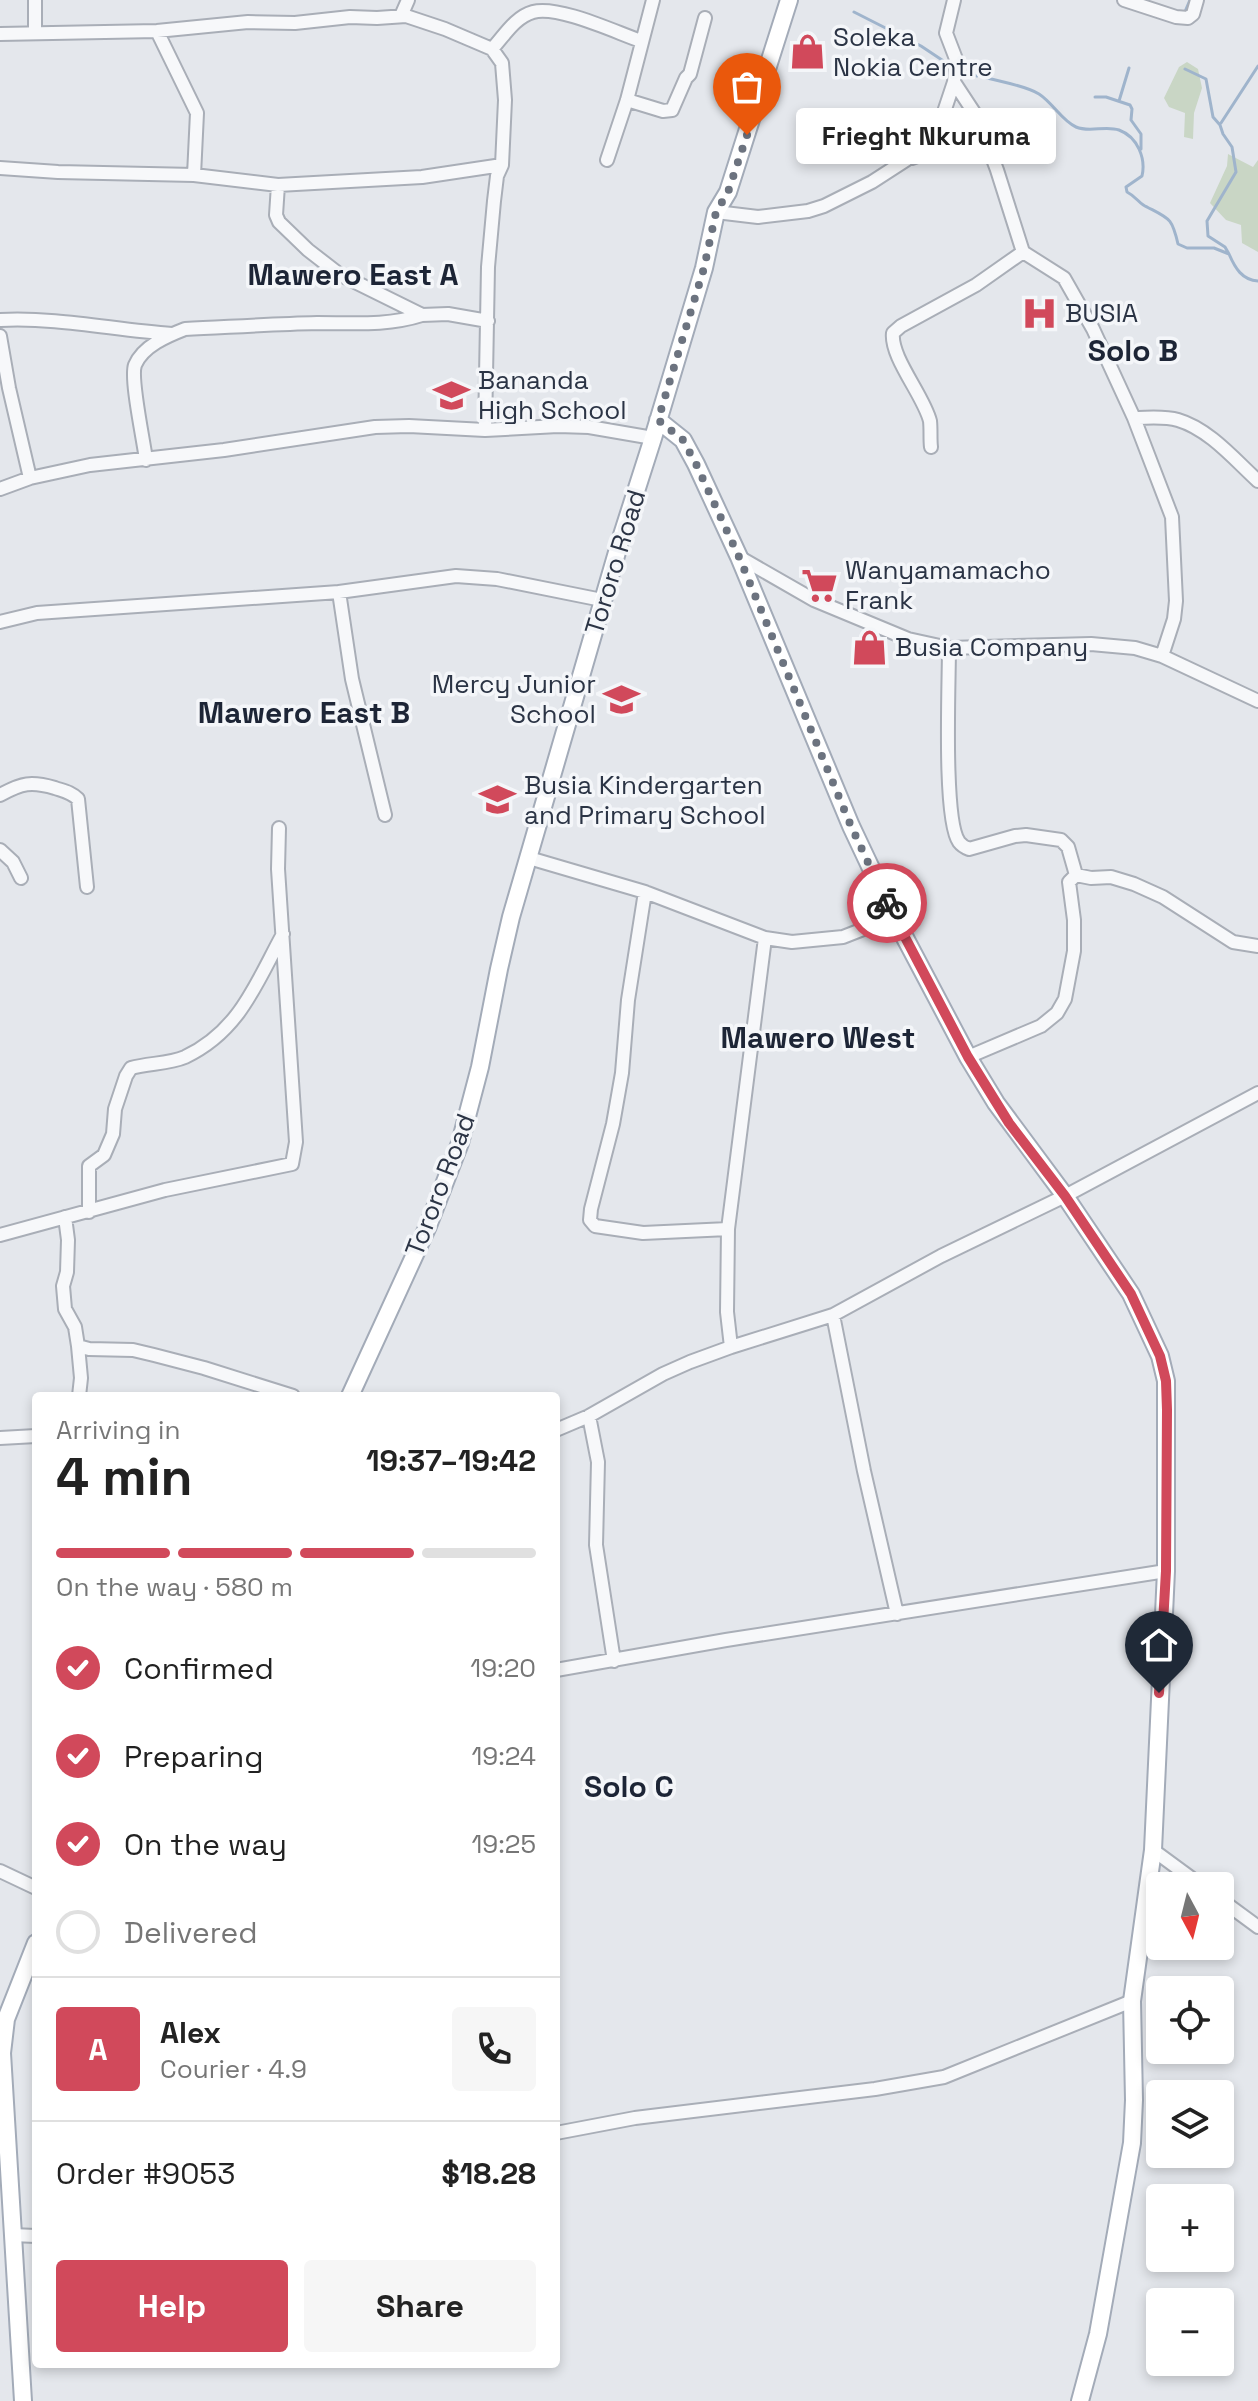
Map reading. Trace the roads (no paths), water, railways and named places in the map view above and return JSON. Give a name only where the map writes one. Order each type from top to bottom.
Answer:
[{"type":"main road","name":"Tororo Road","points":[[352,1392],[428,1226],[460,1143],[480,1067],[505,943],[602,600],[704,268],[716,212],[728,192],[789,0]]},
{"type":"main road","points":[[658,420],[676,433],[689,449],[739,557],[851,826],[894,917],[968,1057],[1009,1123],[1065,1196],[1131,1294],[1160,1356],[1166,1381],[1166,1571],[1153,1850],[1132,2001],[1132,2143],[1098,2334],[1080,2401]]},
{"type":"main road","points":[[23,2401],[2,2053],[6,2019],[32,1950]]},
{"type":"street","points":[[35,0],[35,33]]},
{"type":"street","points":[[401,16],[408,0]]},
{"type":"street","points":[[607,160],[627,100],[653,0]]},
{"type":"street","points":[[716,212],[758,217],[808,211],[872,182],[906,160],[939,127],[954,82],[956,59],[946,33],[954,0]]},
{"type":"street","points":[[1124,0],[1188,18],[1193,14],[1197,0]]},
{"type":"street","points":[[492,49],[518,21],[550,5],[566,14],[641,41]]},
{"type":"street","points":[[0,34],[157,31],[248,22],[295,23],[401,16],[423,21],[492,49],[502,63],[505,100],[502,165],[497,176],[488,267],[485,430]]},
{"type":"street","points":[[627,100],[663,111],[672,110],[690,74],[705,18]]},
{"type":"street","points":[[157,31],[197,113],[194,175]]},
{"type":"street","points":[[954,82],[977,117],[1023,252],[1064,278],[1093,329],[1134,418],[1172,517],[1176,601],[1174,619],[1162,656]]},
{"type":"street","points":[[906,160],[970,134],[983,134]]},
{"type":"street","points":[[0,168],[194,175],[278,185],[422,177],[502,165]]},
{"type":"street","points":[[278,185],[276,215],[279,222],[308,250],[339,274],[422,315]]},
{"type":"street","points":[[931,447],[929,420],[898,354],[893,333],[976,285],[1023,252]]},
{"type":"street","points":[[146,460],[134,369],[146,349],[172,334],[185,329],[381,323],[422,315],[448,314],[488,321]]},
{"type":"street","points":[[0,320],[69,321],[124,331],[172,334]]},
{"type":"street","points":[[0,336],[30,478]]},
{"type":"street","points":[[1134,418],[1165,417],[1186,422],[1208,436],[1258,481]]},
{"type":"street","points":[[0,489],[30,478],[90,465],[224,450],[375,427],[485,430],[589,427],[653,438]]},
{"type":"street","points":[[739,557],[814,600],[908,639],[949,648],[1091,644],[1135,648],[1162,656],[1258,701]]},
{"type":"street","points":[[0,622],[37,613],[339,592],[456,576],[539,586],[602,600]]},
{"type":"street","points":[[339,592],[352,679],[385,815]]},
{"type":"street","points":[[949,648],[950,792],[953,825],[958,840],[969,849],[1015,836],[1061,840],[1068,847],[1076,875]]},
{"type":"street","points":[[0,795],[20,785],[41,782],[78,799],[87,887]]},
{"type":"street","points":[[0,1235],[165,1190],[292,1164],[296,1142],[278,869],[279,828]]},
{"type":"street","points":[[0,850],[13,862],[21,878]]},
{"type":"street","points":[[529,858],[645,892],[765,938],[792,942],[843,937],[894,917]]},
{"type":"street","points":[[1076,875],[1111,877],[1134,884],[1163,897],[1233,942],[1258,946]]},
{"type":"street","points":[[968,1057],[1041,1026],[1057,1013],[1069,980],[1074,951],[1069,882],[1076,875]]},
{"type":"street","points":[[645,892],[628,1000],[622,1073],[590,1220],[595,1226],[643,1233],[728,1229]]},
{"type":"street","points":[[89,1212],[89,1166],[104,1155],[113,1134],[115,1109],[131,1068],[183,1058],[224,1031],[239,1013],[283,934]]},
{"type":"street","points":[[731,1347],[727,1312],[728,1229],[765,938]]},
{"type":"street","points":[[560,1428],[589,1416],[663,1374],[731,1347],[833,1315],[967,1242],[1065,1196],[1258,1093]]},
{"type":"street","points":[[65,1217],[68,1240],[67,1272],[63,1286],[65,1309],[75,1327],[78,1346],[79,1392]]},
{"type":"street","points":[[833,1315],[897,1614]]},
{"type":"street","points":[[78,1346],[133,1350],[280,1392]]},
{"type":"street","points":[[589,1416],[598,1462],[596,1545],[614,1661]]},
{"type":"street","points":[[0,1438],[32,1436]]},
{"type":"street","points":[[560,1671],[726,1640],[1166,1571]]},
{"type":"street","points":[[1153,1850],[1183,1872]]},
{"type":"street","points":[[0,1871],[32,1886]]},
{"type":"street","points":[[1234,1909],[1258,1927]]},
{"type":"street","points":[[560,2132],[635,2118],[875,2089],[944,2077],[1132,2001]]},
{"type":"street","points":[[12,2235],[32,2236]]},
{"type":"waterway","points":[[1184,14],[1190,0]]},
{"type":"waterway","points":[[854,12],[921,46],[951,66]]},
{"type":"waterway","points":[[1221,123],[1258,66]]},
{"type":"waterway","points":[[1119,101],[1129,68]]},
{"type":"waterway","points":[[1185,69],[1206,79],[1213,117],[1232,147],[1236,172],[1207,221],[1208,236],[1225,247],[1229,254]]},
{"type":"waterway","points":[[962,71],[977,76]]},
{"type":"waterway","points":[[980,76],[1033,91],[1076,127],[1114,129],[1126,133],[1139,149],[1143,169],[1142,176],[1126,187],[1127,192],[1169,220],[1178,244],[1187,248],[1214,248],[1229,254],[1240,272],[1258,281]]},
{"type":"waterway","points":[[1095,97],[1106,97],[1130,105],[1131,120],[1141,134],[1141,149]]},
{"type":"place","name":"Soleka Nokia Centre","points":[[807,52]]},
{"type":"place","name":"Frieght Nkuruma","points":[[747,135]]},
{"type":"place","name":"BUSIA","points":[[1039,313]]},
{"type":"place","name":"Bananda High School","points":[[452,395]]},
{"type":"place","name":"Wanyamamacho Frank","points":[[819,585]]},
{"type":"place","name":"Busia Company","points":[[869,647]]},
{"type":"place","name":"Mercy Junior School","points":[[622,699]]},
{"type":"place","name":"Busia Kindergarten and Primary School","points":[[498,800]]},
{"type":"district","name":"Mawero East A","points":[[353,275]]},
{"type":"district","name":"Solo B","points":[[1133,351]]},
{"type":"district","name":"Mawero East B","points":[[304,713]]},
{"type":"district","name":"Mawero West","points":[[818,1038]]},
{"type":"district","name":"Solo C","points":[[629,1787]]}]
